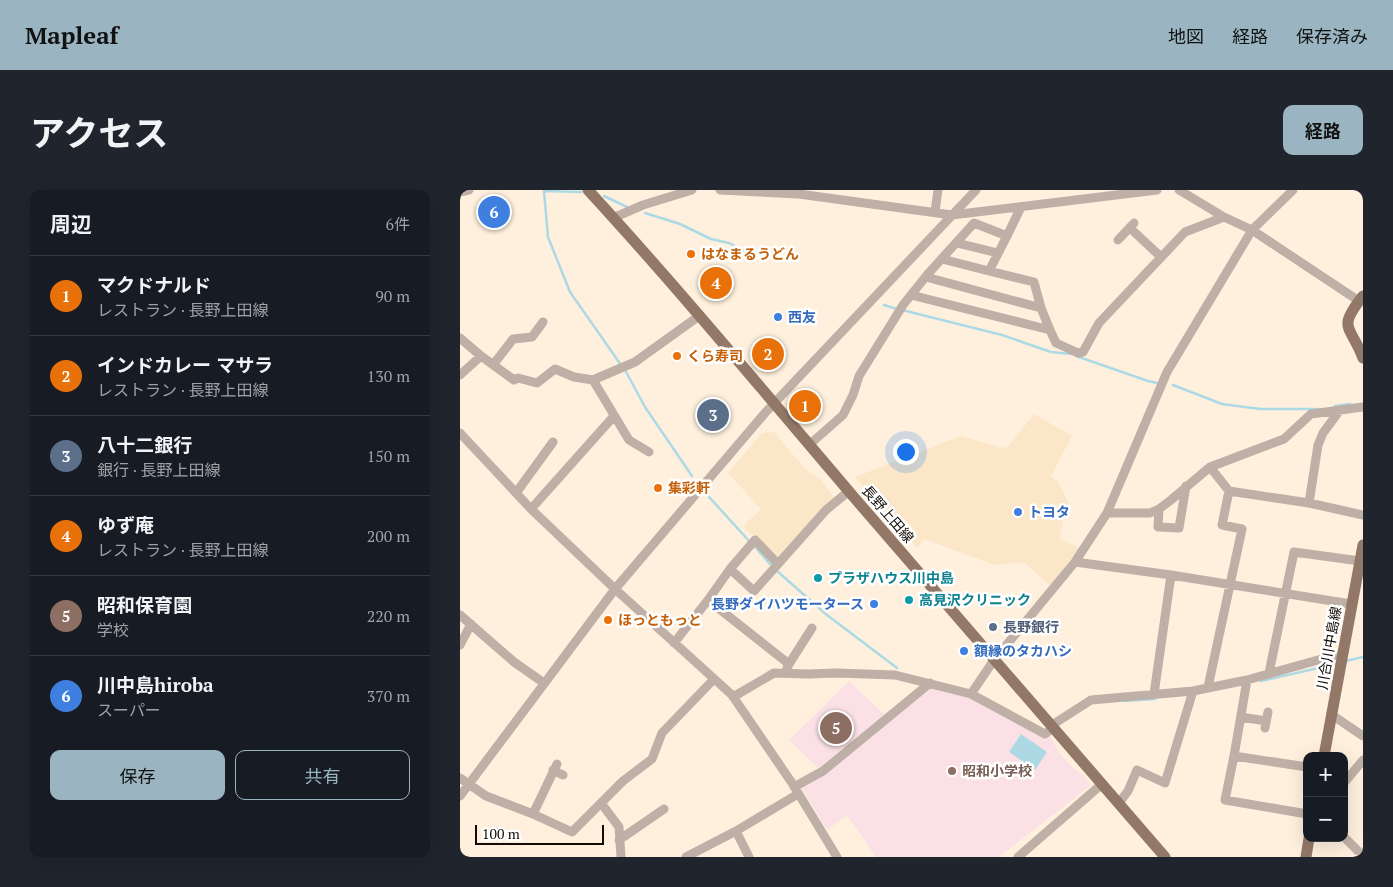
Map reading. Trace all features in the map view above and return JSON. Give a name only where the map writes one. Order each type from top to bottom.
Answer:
[{"type":"main road","name":"長野上田線","points":[[588,190],[1052,725],[1119,803],[1159,854]]},
{"type":"main road","points":[[1361,299],[1347,321],[1348,330],[1359,347],[1363,358]]},
{"type":"main road","name":"川合川中島線","points":[[1325,752],[1351,604],[1359,589],[1360,561],[1363,545]]},
{"type":"main road","points":[[1306,857],[1308,842]]},
{"type":"street","points":[[613,218],[643,205],[692,190]]},
{"type":"street","points":[[720,190],[798,194],[952,215],[1157,190]]},
{"type":"street","points":[[935,212],[938,190]]},
{"type":"street","points":[[460,796],[615,589],[774,403],[976,190]]},
{"type":"street","points":[[1179,190],[1252,230],[1361,299]]},
{"type":"street","points":[[971,694],[994,660],[1075,562],[1107,513],[1167,372],[1252,230],[1293,190]]},
{"type":"street","points":[[989,271],[1021,207]]},
{"type":"street","points":[[942,259],[1034,282],[1041,308],[1056,343],[1078,353],[1083,352],[1099,323],[1185,232],[1224,216]]},
{"type":"street","points":[[809,445],[843,415],[853,395],[859,376],[911,294],[974,224],[1007,236]]},
{"type":"street","points":[[1118,240],[1132,225],[1160,257]]},
{"type":"street","points":[[957,243],[998,253]]},
{"type":"street","points":[[926,277],[1041,308]]},
{"type":"street","points":[[911,294],[1050,330]]},
{"type":"street","points":[[460,338],[514,380],[518,378],[537,384],[555,369],[574,377],[593,380],[635,362],[699,316]]},
{"type":"street","points":[[493,365],[513,339],[532,337],[543,322]]},
{"type":"street","points":[[460,376],[481,356]]},
{"type":"street","points":[[593,380],[629,440],[649,452]]},
{"type":"street","points":[[1107,513],[1150,513],[1159,509],[1210,467],[1284,439],[1311,414],[1363,407]]},
{"type":"street","points":[[1309,503],[1318,445],[1323,433],[1340,410]]},
{"type":"street","points":[[531,509],[614,416]]},
{"type":"street","points":[[460,433],[531,509],[733,697],[796,790],[837,857]]},
{"type":"street","points":[[516,493],[553,442]]},
{"type":"street","points":[[1210,467],[1229,491],[1309,503],[1363,514]]},
{"type":"street","points":[[1159,509],[1158,527],[1179,528],[1186,486]]},
{"type":"street","points":[[730,569],[754,591],[826,510],[849,491]]},
{"type":"street","points":[[1208,687],[1242,529],[1222,525],[1229,491]]},
{"type":"street","points":[[674,643],[730,569],[755,540],[778,564]]},
{"type":"street","points":[[1269,673],[1294,552],[1360,561]]},
{"type":"street","points":[[1075,562],[1171,575],[1351,604]]},
{"type":"street","points":[[1154,694],[1171,575]]},
{"type":"street","points":[[708,600],[787,669]]},
{"type":"street","points":[[460,615],[514,662],[544,683]]},
{"type":"street","points":[[460,645],[471,624]]},
{"type":"street","points":[[787,669],[812,628]]},
{"type":"street","points":[[733,697],[774,673],[787,669],[895,675],[971,694],[1044,734],[1052,725],[1091,700],[1193,691],[1247,680],[1343,654]]},
{"type":"street","points":[[460,778],[486,796],[533,814],[572,832],[623,780],[652,760],[662,734],[714,679]]},
{"type":"street","points":[[1247,680],[1225,800],[1303,813]]},
{"type":"street","points":[[686,857],[736,831],[823,771],[930,683]]},
{"type":"street","points":[[1119,803],[1128,791],[1136,770],[1165,783],[1193,691]]},
{"type":"street","points":[[1332,715],[1363,736]]},
{"type":"street","points":[[1241,717],[1266,720]]},
{"type":"street","points":[[1234,756],[1303,766]]},
{"type":"street","points":[[1348,778],[1363,760]]},
{"type":"street","points":[[533,814],[555,767],[563,775]]},
{"type":"street","points":[[1018,857],[1102,784]]},
{"type":"street","points":[[601,803],[619,827],[620,857]]},
{"type":"street","points":[[619,840],[664,809]]},
{"type":"street","points":[[736,831],[749,857]]},
{"type":"street","points":[[1348,841],[1358,851]]},
{"type":"shaded area","points":[[1034,414],[1072,436],[1051,476],[1058,482],[1069,504],[1063,518],[1060,539],[1079,548],[1050,586],[1024,562],[995,565],[924,539],[917,548],[855,477],[961,436],[1003,448],[1008,447]]},
{"type":"shaded area","points":[[774,432],[806,470],[819,478],[835,499],[778,561],[743,526],[761,509],[728,473],[762,433]]},
{"type":"shaded area","points":[[849,681],[886,716],[819,769],[789,740]]},
{"type":"shaded area","name":"昭和小学校","points":[[930,686],[975,698],[1049,734],[1058,751],[1091,785],[999,857],[876,857],[847,815],[827,830],[802,788],[820,777]]},
{"type":"water","points":[[1021,734],[1047,752],[1035,770],[1009,752]]},
{"type":"waterway","points":[[581,192],[544,191],[548,237],[570,292],[621,365]]},
{"type":"waterway","points":[[604,196],[627,207]]},
{"type":"waterway","points":[[645,213],[680,224],[711,239],[729,243],[755,256]]},
{"type":"waterway","points":[[884,305],[897,309]]},
{"type":"waterway","points":[[902,310],[1002,335],[1051,352],[1071,354]]},
{"type":"waterway","points":[[1076,356],[1157,383]]},
{"type":"waterway","points":[[625,370],[645,407],[692,476]]},
{"type":"waterway","points":[[1173,385],[1222,404],[1260,409],[1318,409]]},
{"type":"waterway","points":[[1335,406],[1350,404]]},
{"type":"waterway","points":[[709,497],[750,542]]},
{"type":"waterway","points":[[756,548],[770,564]]},
{"type":"waterway","points":[[777,571],[827,615],[897,668]]},
{"type":"waterway","points":[[1346,661],[1363,657]]},
{"type":"waterway","points":[[1261,681],[1336,664]]},
{"type":"waterway","points":[[1123,701],[1155,699]]},
{"type":"place","name":"川中島hiroba","points":[[494,212]]},
{"type":"place","name":"はなまるうどん","points":[[691,254]]},
{"type":"place","name":"ゆず庵","points":[[716,283]]},
{"type":"place","name":"西友","points":[[778,317]]},
{"type":"place","name":"インドカレー マサラ","points":[[768,354]]},
{"type":"place","name":"くら寿司","points":[[677,356]]},
{"type":"place","name":"マクドナルド","points":[[805,406]]},
{"type":"place","name":"八十二銀行","points":[[713,415]]},
{"type":"place","name":"集彩軒","points":[[658,488]]},
{"type":"place","name":"トヨタ","points":[[1018,512]]},
{"type":"place","name":"プラザハウス川中島","points":[[818,578]]},
{"type":"place","name":"高見沢クリニック","points":[[909,600]]},
{"type":"place","name":"長野ダイハツモータース","points":[[874,604]]},
{"type":"place","name":"ほっともっと","points":[[608,620]]},
{"type":"place","name":"長野銀行","points":[[993,627]]},
{"type":"place","name":"額縁のタカハシ","points":[[964,651]]},
{"type":"place","name":"昭和保育園","points":[[836,728]]},
{"type":"place","name":"昭和小学校","points":[[952,771]]}]
